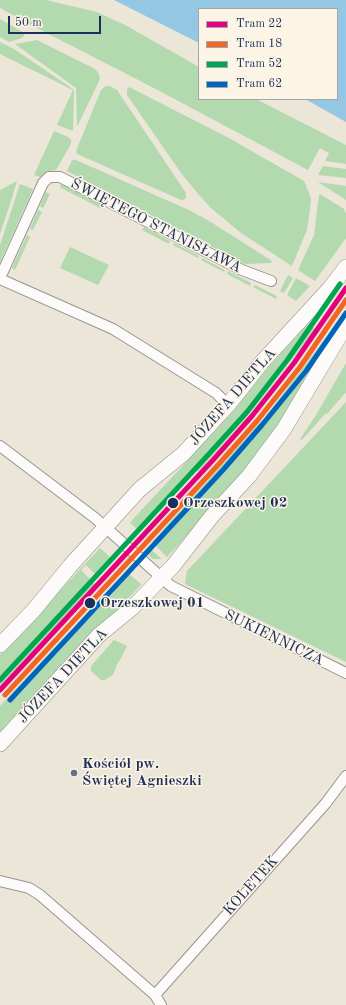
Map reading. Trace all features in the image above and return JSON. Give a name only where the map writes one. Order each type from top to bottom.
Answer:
[{"type":"street","name":"ŚWIĘTEGO STANISŁAWA","points":[[0,278],[43,183],[49,177],[60,177],[242,270],[271,282]]},
{"type":"street","name":"JÓZEFA DIETLA","points":[[0,645],[140,489],[183,454],[228,405],[262,362],[330,288],[346,267]]},
{"type":"street","points":[[0,278],[113,329],[216,393],[228,405]]},
{"type":"street","name":"JÓZEFA DIETLA","points":[[0,744],[99,635],[132,608],[162,578],[212,516],[249,476],[284,429],[346,325]]},
{"type":"street","name":"SUKIENNICZA","points":[[0,446],[90,514],[171,586],[346,673]]},
{"type":"street","name":"KOLETEK","points":[[155,995],[326,803],[346,776]]},
{"type":"street","points":[[0,881],[29,888],[40,895],[155,995],[162,1005]]},
{"type":"green space","points":[[0,0],[46,0],[97,12],[127,26],[198,66],[198,100],[258,100],[346,145],[346,164],[325,161],[329,153],[320,148],[308,170],[0,8]]},
{"type":"green space","points":[[0,19],[24,33],[24,36],[9,42],[0,37]]},
{"type":"green space","points":[[37,40],[93,68],[99,74],[100,79],[78,125],[76,88],[15,44]]},
{"type":"green space","points":[[0,42],[14,49],[73,89],[74,91],[73,131],[57,125],[73,90],[0,54]]},
{"type":"green space","points":[[106,86],[110,86],[117,90],[186,193],[186,198],[181,200],[77,154],[76,151],[101,90]]},
{"type":"green space","points":[[129,87],[229,138],[304,181],[311,198],[310,209],[307,230],[292,266],[241,233],[211,208],[199,195],[181,173],[127,95],[127,89]]},
{"type":"green space","points":[[54,131],[68,137],[71,140],[71,144],[56,170],[48,171],[40,177],[34,175]]},
{"type":"green space","points":[[72,160],[76,160],[189,210],[211,222],[272,261],[271,263],[245,264],[67,171]]},
{"type":"green space","points":[[323,166],[346,169],[346,178],[318,175]]},
{"type":"green space","points":[[17,181],[11,201],[0,234],[0,190]]},
{"type":"green space","points":[[318,182],[346,186],[346,200]]},
{"type":"green space","points":[[20,184],[33,189],[0,262],[0,245]]},
{"type":"green space","points":[[61,184],[103,206],[102,209],[60,187]]},
{"type":"green space","points":[[46,192],[50,194],[43,208],[40,206]]},
{"type":"green space","points":[[320,194],[344,209],[346,214],[346,238],[315,281],[298,270],[314,235]]},
{"type":"green space","points":[[38,210],[42,212],[33,230],[30,229]]},
{"type":"green space","points":[[144,227],[170,241],[169,244],[142,230]]},
{"type":"green space","points":[[27,235],[30,237],[15,270],[12,268]]},
{"type":"green space","points":[[174,243],[199,256],[198,258],[173,245]]},
{"type":"green space","points":[[70,247],[109,265],[98,285],[60,268]]},
{"type":"green space","points":[[202,258],[225,270],[224,272],[201,260]]},
{"type":"green space","points":[[228,271],[251,283],[250,286],[227,274]]},
{"type":"green space","points":[[288,275],[293,278],[284,293],[280,291]]},
{"type":"green space","points":[[296,278],[310,286],[296,301],[287,295]]},
{"type":"green space","points":[[255,285],[275,295],[277,297],[276,299],[253,287]]},
{"type":"green space","points":[[308,324],[315,329],[251,412],[198,472],[194,469],[138,530],[130,523],[133,519],[232,413],[267,369]]},
{"type":"green space","points":[[327,336],[331,339],[276,431],[210,511],[167,557],[152,542],[265,417]]},
{"type":"green space","points":[[346,363],[346,394],[345,393],[302,440],[300,439],[316,415]]},
{"type":"green space","points":[[346,402],[346,662],[185,584],[187,571]]},
{"type":"green space","points":[[148,547],[162,559],[153,559],[144,551]]},
{"type":"green space","points":[[100,548],[111,558],[96,575],[86,565],[81,570],[95,584],[0,686],[1,653]]},
{"type":"green space","points":[[129,574],[141,584],[139,587],[0,734],[0,706],[70,631],[74,634],[109,596],[110,597]]},
{"type":"green space","points":[[114,640],[127,646],[113,675],[105,680],[101,680],[91,671],[91,666]]},
{"type":"water","points":[[114,0],[346,0],[346,122],[307,100],[338,100],[338,8],[198,8],[198,42]]},
{"type":"tram line","name":"52","points":[[0,680],[247,412],[288,359],[340,284]]},
{"type":"tram line","name":"22","points":[[0,690],[252,416],[294,363],[346,288]]},
{"type":"tram line","name":"18","points":[[5,695],[257,421],[300,367],[346,300]]},
{"type":"tram line","name":"62","points":[[10,700],[223,470],[306,371],[346,313]]},
{"type":"place","name":"Orzeszkowej 02","points":[[173,503]]},
{"type":"place","name":"Orzeszkowej 01","points":[[90,603]]},
{"type":"place","name":"Kościół pw. Świętej Agnieszki","points":[[74,773]]}]
